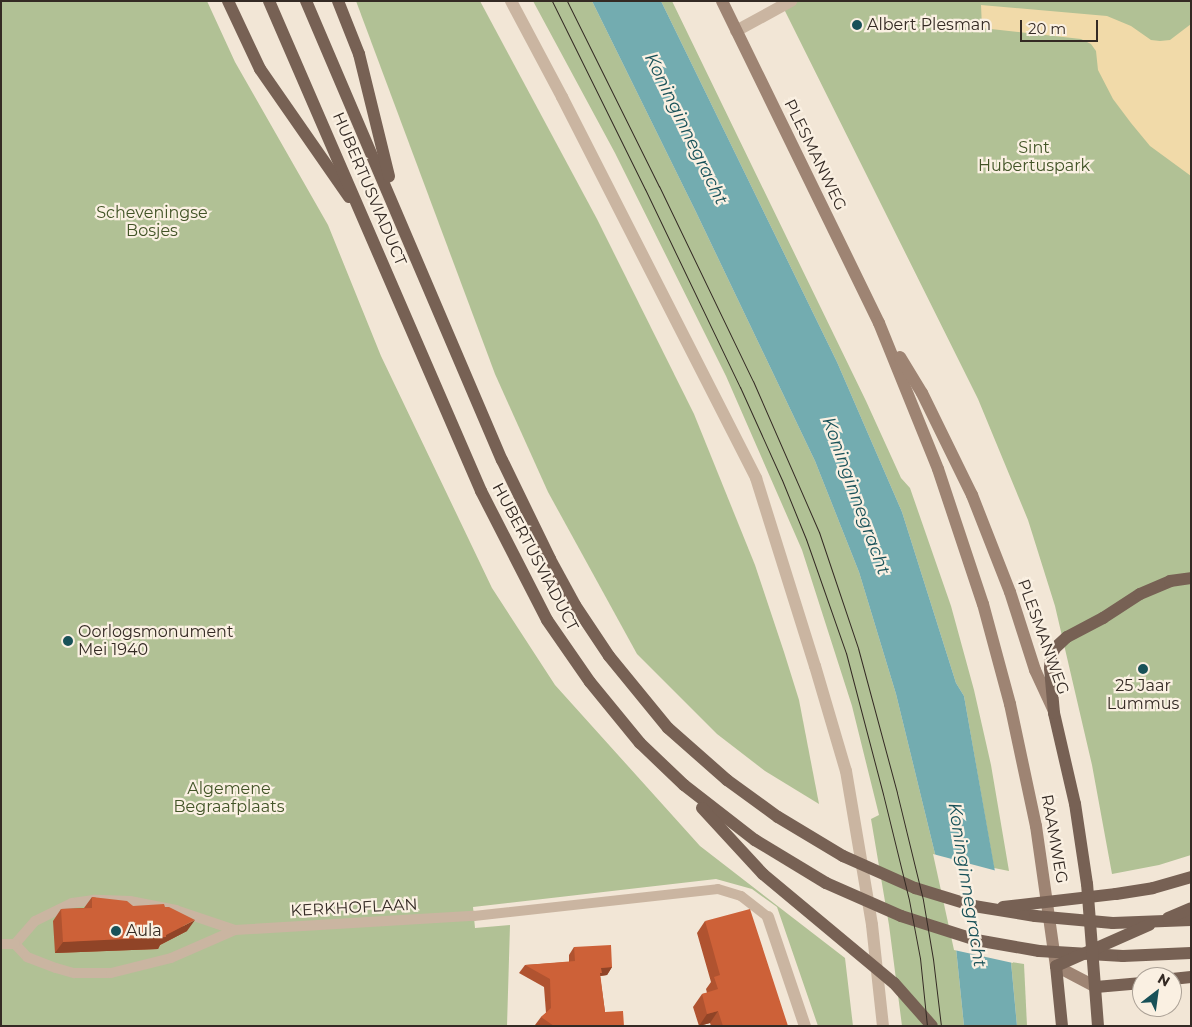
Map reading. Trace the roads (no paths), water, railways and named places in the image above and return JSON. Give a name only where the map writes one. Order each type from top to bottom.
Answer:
[{"type":"main road","points":[[228,1],[260,69],[362,216]]},
{"type":"main road","name":"HUBERTUSVIADUCT","points":[[269,1],[481,491],[547,620],[608,707],[640,743],[670,773],[755,840],[834,888],[901,916],[969,938],[1013,947],[1093,955],[1154,956],[1191,953]]},
{"type":"main road","name":"HUBERTUSVIADUCT","points":[[306,1],[502,460],[550,559],[591,630],[628,681],[680,740],[751,799],[827,847],[893,879],[944,897],[988,909],[1097,922],[1191,920]]},
{"type":"main road","points":[[338,1],[359,54],[398,213]]},
{"type":"main road","name":"PLESMANWEG","points":[[722,1],[879,323],[949,498],[999,660]]},
{"type":"main road","name":"PLESMANWEG","points":[[879,323],[922,393],[972,496],[1008,586],[1035,670],[1054,713],[1075,804],[1087,884],[1096,987]]},
{"type":"main road","points":[[1054,713],[1050,664],[1052,652],[1058,644],[1074,632],[1103,618],[1149,590],[1170,582],[1191,578]]},
{"type":"main road","name":"RAAMWEG","points":[[999,660],[1030,795],[1046,888],[1062,1026]]},
{"type":"main road","points":[[670,773],[763,874],[894,983],[932,1026]]},
{"type":"main road","points":[[988,909],[1116,894],[1154,888],[1191,877]]},
{"type":"main road","points":[[1056,966],[1093,948],[1191,908]]},
{"type":"main road","points":[[1056,966],[1096,987],[1132,983]]},
{"type":"main road","points":[[1096,987],[1098,1026]]},
{"type":"street","points":[[511,1],[562,97],[756,478],[816,666],[846,771],[872,925],[884,1026]]},
{"type":"street","points":[[736,31],[791,1]]},
{"type":"street","points":[[768,917],[805,1026]]},
{"type":"lane","name":"KERKHOFLAAN","points":[[235,930],[474,916],[718,889],[741,896],[768,917]]},
{"type":"lane","points":[[15,944],[35,921],[72,903],[94,900],[130,900],[176,910],[235,930]]},
{"type":"lane","points":[[1,944],[15,944],[27,957],[74,973],[111,973],[171,958],[235,930]]},
{"type":"water","name":"Koninginnegracht","points":[[592,1],[661,1],[837,362],[902,512],[956,683],[964,696],[1011,962],[1017,1026],[964,1026],[956,948],[937,862],[896,694],[859,572],[815,461],[696,212]]},
{"type":"tram line","points":[[552,1],[740,387],[806,539],[846,653],[883,794],[909,900],[920,958],[927,1026]]},
{"type":"tram line","points":[[567,1],[753,381],[819,532],[858,648],[897,793],[923,900],[933,959],[941,1026]]},
{"type":"place","name":"Albert Plesman","points":[[857,25]]},
{"type":"place","name":"Oorlogsmonument Mei 1940","points":[[68,641]]},
{"type":"place","name":"25 Jaar Lummus","points":[[1143,669]]},
{"type":"place","name":"Aula","points":[[116,931]]},
{"type":"park label","name":"Sint Hubertuspark","points":[[1034,157]]},
{"type":"park label","name":"Scheveningse Bosjes","points":[[152,222]]},
{"type":"park label","name":"Algemene Begraafplaats","points":[[229,798]]}]
